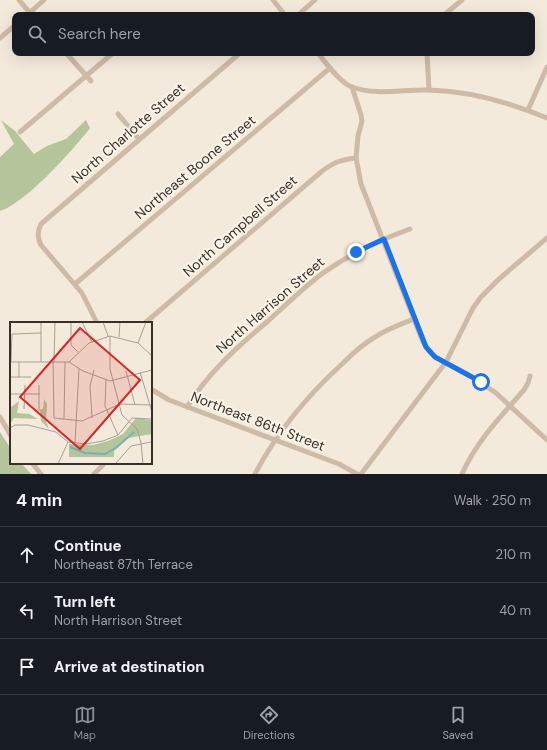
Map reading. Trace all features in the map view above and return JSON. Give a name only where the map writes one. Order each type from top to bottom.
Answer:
[{"type":"street","points":[[19,0],[28,12]]},
{"type":"street","points":[[31,12],[44,0]]},
{"type":"street","points":[[273,0],[283,12]]},
{"type":"street","points":[[301,12],[315,0]]},
{"type":"street","points":[[448,12],[462,0]]},
{"type":"street","points":[[0,38],[12,28]]},
{"type":"street","points":[[69,56],[91,81]]},
{"type":"street","points":[[20,132],[109,56]]},
{"type":"street","name":"North Charlotte Street","points":[[75,284],[38,240],[39,229],[45,220],[236,56]]},
{"type":"street","points":[[320,56],[343,81],[352,87],[378,92],[429,90],[461,93],[493,99],[528,110],[547,118]]},
{"type":"street","points":[[427,56],[429,90]]},
{"type":"street","points":[[528,110],[547,66]]},
{"type":"street","name":"Northeast Boone Street","points":[[75,284],[330,68]]},
{"type":"street","points":[[352,87],[360,108],[362,121],[358,136],[356,158],[361,184],[384,239],[423,342],[435,357],[481,382],[547,440]]},
{"type":"street","points":[[118,114],[139,139]]},
{"type":"street","name":"North Campbell Street","points":[[147,322],[331,164],[340,160],[356,158]]},
{"type":"street","name":"North Harrison Street","points":[[187,407],[204,382],[227,357],[313,282],[340,262],[384,239],[410,229]]},
{"type":"street","points":[[361,474],[446,362],[473,308],[481,297],[499,279],[547,238]]},
{"type":"street","points":[[75,284],[96,322]]},
{"type":"street","points":[[255,474],[275,440],[302,403],[328,376],[374,337],[384,331],[414,319]]},
{"type":"street","points":[[462,474],[475,448],[524,390],[530,376]]},
{"type":"street","name":"Northeast 86th Street","points":[[152,390],[169,400],[339,464],[357,474]]},
{"type":"street","points":[[0,418],[10,433]]},
{"type":"street","points":[[33,464],[41,474]]},
{"type":"street","points":[[94,474],[103,465]]},
{"type":"green space","points":[[1,120],[15,131],[34,154],[47,146],[66,139],[86,120],[90,128],[61,162],[35,187],[23,198],[0,211],[0,157],[14,144]]},
{"type":"green space","points":[[0,432],[10,447],[10,464],[22,464],[31,474],[0,474]]},
{"type":"route","points":[[356,252],[384,239],[426,347],[435,357],[481,382]]}]
